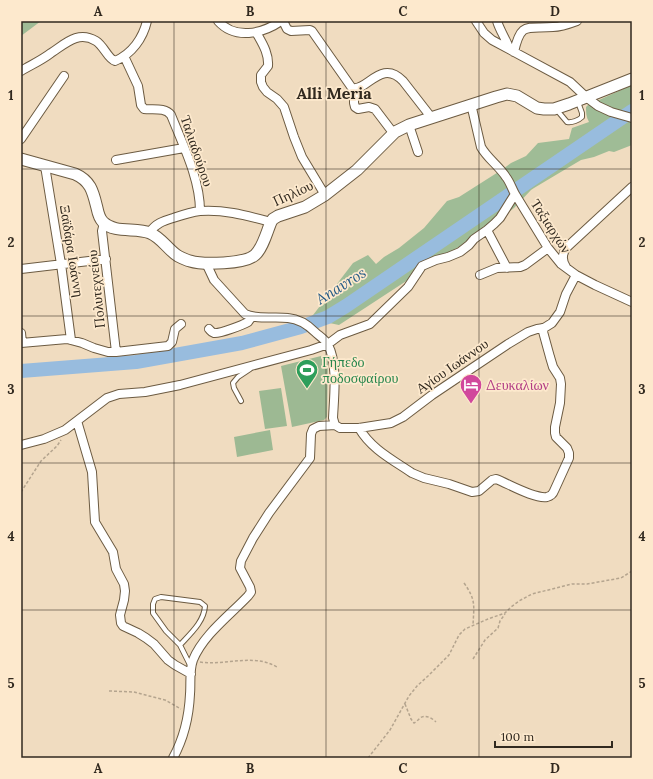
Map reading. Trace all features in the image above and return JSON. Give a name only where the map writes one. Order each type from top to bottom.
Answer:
[{"type":"main road","name":"Πηλίου","points":[[150,232],[172,252],[182,258],[195,262],[206,263],[243,261],[254,256],[260,248],[273,219],[305,207],[325,195],[357,170],[394,134],[409,125],[500,95],[510,94],[517,96],[537,108],[556,108],[632,80]]},
{"type":"main road","points":[[21,159],[75,174],[85,180],[92,190],[99,216],[104,222],[112,227],[150,232]]},
{"type":"street","points":[[21,71],[50,54],[71,39],[85,37],[96,41],[101,45],[110,59],[113,61],[118,60],[124,56],[140,39],[147,21]]},
{"type":"street","points":[[218,21],[226,28],[241,33],[256,32],[268,29],[282,21],[289,30],[312,31],[354,89],[355,107],[358,109],[371,107],[375,109],[394,134]]},
{"type":"street","points":[[476,21],[487,36],[492,40],[570,82],[582,99],[604,109],[632,118]]},
{"type":"street","points":[[497,21],[511,50]]},
{"type":"street","points":[[511,50],[521,32],[533,24],[554,27],[577,21]]},
{"type":"street","points":[[256,32],[263,43],[268,58],[268,66],[263,72],[261,78],[263,87],[267,92],[277,98],[284,107],[302,157],[325,195]]},
{"type":"street","name":"Ταλιαδούρου","points":[[124,56],[138,86],[142,108],[164,110],[168,111],[172,115],[193,172],[199,194],[200,211]]},
{"type":"street","points":[[354,89],[378,75],[395,75],[399,77],[431,117]]},
{"type":"street","points":[[21,139],[64,76]]},
{"type":"street","name":"Ταξιαρχών","points":[[471,104],[481,146],[484,152],[506,177],[548,248],[561,264],[567,270],[576,275],[632,302]]},
{"type":"street","points":[[409,125],[418,152]]},
{"type":"street","points":[[116,160],[184,148]]},
{"type":"street","name":"Ξαϊδάρα Ιωάννη","points":[[46,166],[71,340]]},
{"type":"street","points":[[567,270],[563,260],[563,253],[566,248],[632,187]]},
{"type":"street","points":[[21,444],[44,439],[56,434],[69,427],[107,398],[112,396],[180,385],[312,350],[328,344],[340,335],[370,324],[408,287],[422,266],[460,252],[500,218],[515,194]]},
{"type":"street","points":[[150,232],[154,227],[163,221],[200,211],[226,212],[271,222]]},
{"type":"street","name":"Πολυτεχνείου","points":[[104,222],[102,231],[116,352]]},
{"type":"street","points":[[487,230],[507,268]]},
{"type":"street","points":[[480,276],[495,269],[520,267],[525,265],[548,248]]},
{"type":"street","points":[[21,269],[106,259]]},
{"type":"street","points":[[206,263],[214,280],[245,314],[252,317],[290,318],[302,322],[309,326],[328,344],[332,355],[334,370],[334,425]]},
{"type":"street","name":"Αγίου Ιωάννου","points":[[191,667],[204,642],[251,592],[240,568],[241,561],[252,538],[310,458],[311,434],[313,429],[319,426],[334,425],[340,428],[359,428],[390,423],[398,420],[432,395],[508,344],[528,332],[549,326],[558,316],[566,294],[576,275]]},
{"type":"street","points":[[209,329],[215,333],[220,333],[248,322],[252,317]]},
{"type":"street","points":[[21,333],[22,343],[61,339],[71,340],[108,352],[116,352],[168,346],[172,342],[175,329],[181,324]]},
{"type":"street","points":[[359,428],[367,440],[375,448],[418,476],[472,492],[479,491],[494,479],[536,495],[548,497],[552,495],[568,460],[569,453],[567,448],[556,437],[555,433],[561,384],[560,378],[553,367],[547,350],[542,328]]},
{"type":"street","points":[[77,421],[92,472],[95,522],[113,552],[116,569],[124,584],[124,600],[120,615],[120,623],[154,644],[168,660],[175,665],[191,667],[188,712],[184,732],[174,758]]},
{"type":"lane","points":[[556,108],[567,122],[572,122],[581,118],[582,99]]},
{"type":"lane","points":[[242,401],[233,384],[238,377],[259,364]]},
{"type":"lane","points":[[180,645],[198,625],[203,616],[205,606],[200,602],[161,597],[155,599],[153,604],[153,613],[166,631],[180,645],[191,667]]},
{"type":"path","points":[[21,492],[41,461],[57,446],[69,427]]},
{"type":"path","points":[[473,658],[485,640],[498,628],[505,613],[519,601],[532,594],[572,584],[587,584],[621,578],[632,571]]},
{"type":"path","points":[[464,583],[474,600],[473,625]]},
{"type":"path","points":[[368,758],[390,730],[409,696],[417,686],[449,655],[459,635],[465,629],[473,625],[505,613]]},
{"type":"path","points":[[191,667],[205,663],[253,660],[262,661],[277,667]]},
{"type":"path","points":[[109,691],[134,692],[164,700],[188,712]]},
{"type":"path","points":[[405,703],[414,723],[420,718],[424,717],[436,722]]},
{"type":"green space","points":[[21,21],[41,21],[21,36]]},
{"type":"green space","points":[[632,85],[632,145],[614,152],[609,151],[581,160],[534,188],[514,208],[492,225],[339,325],[310,319],[353,263],[368,255],[376,264],[424,228],[447,201],[459,197],[511,163],[526,156],[538,143],[569,139],[572,128],[589,122],[586,111],[586,107],[588,105]]},
{"type":"green space","name":"Γήπεδο ποδοσφαίρου","points":[[325,355],[328,357],[327,417],[324,420],[292,427],[281,366]]},
{"type":"green space","points":[[281,388],[287,426],[265,429],[259,391]]},
{"type":"green space","points":[[270,430],[273,450],[237,457],[234,437]]},
{"type":"waterway","name":"Anavros","points":[[21,371],[136,362],[242,343],[301,327],[328,317],[632,111]]},
{"type":"place","name":"Γήπεδο ποδοσφαίρου","points":[[307,390]]},
{"type":"place","name":"Δευκαλίων","points":[[471,404]]},
{"type":"district","name":"Alli Meria","points":[[334,93]]}]
